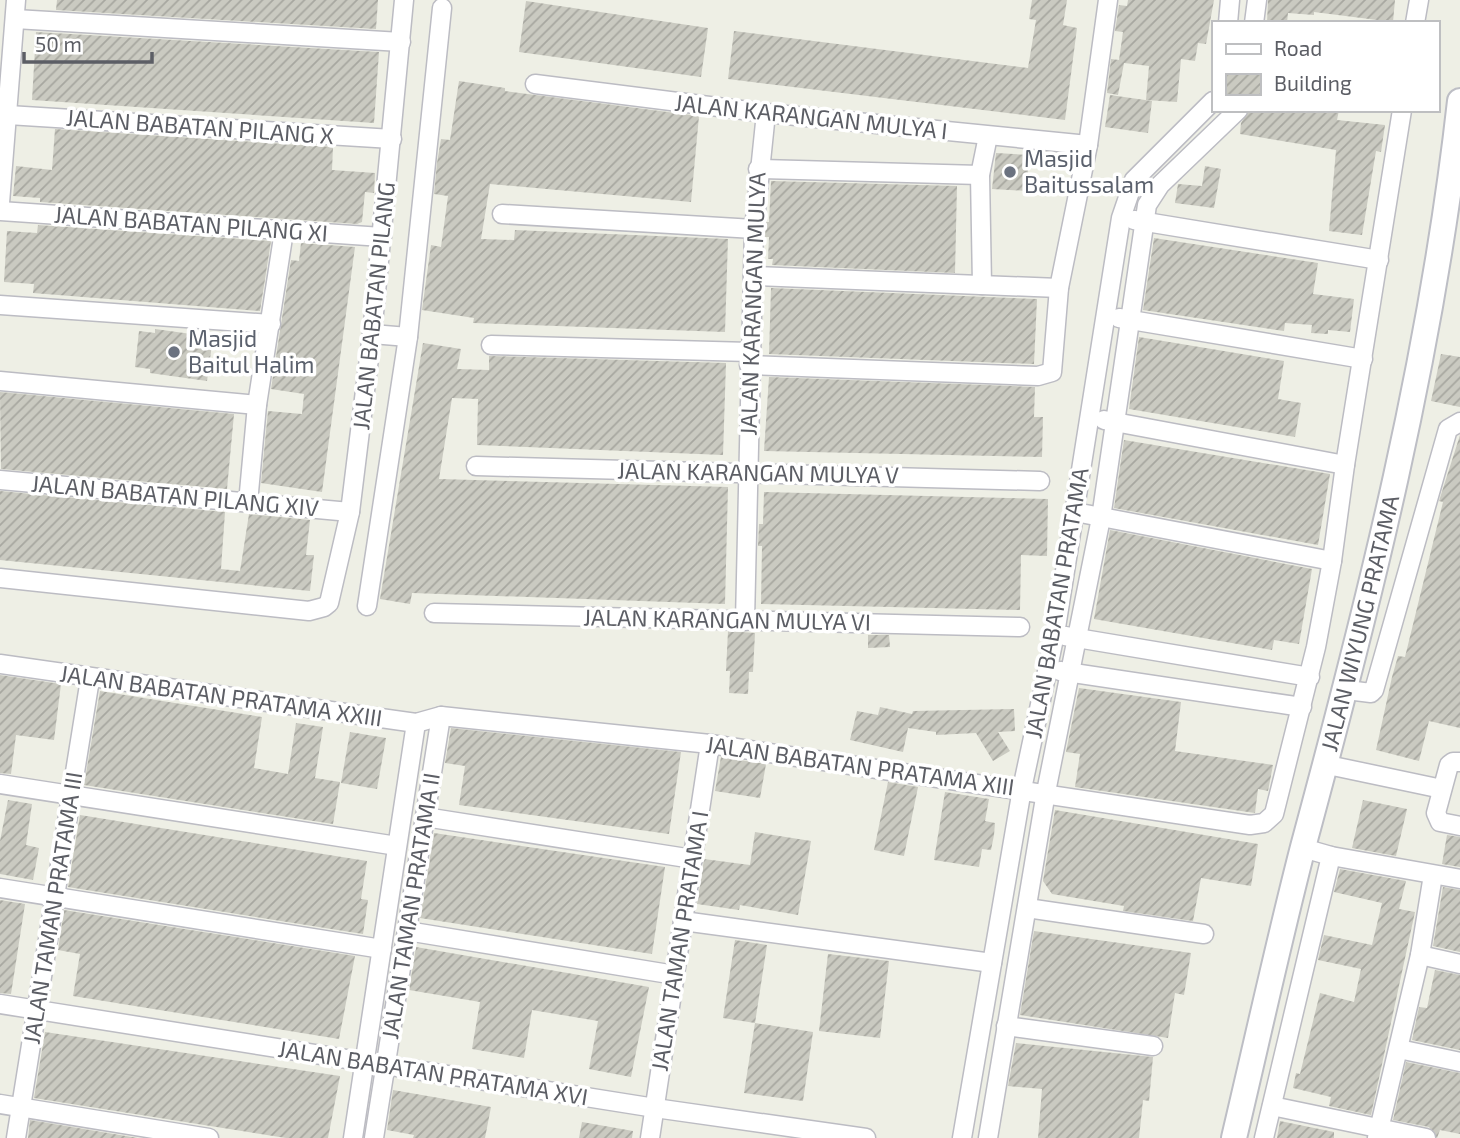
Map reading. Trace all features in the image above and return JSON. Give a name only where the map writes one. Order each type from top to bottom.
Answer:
[{"type":"street","points":[[0,203],[16,0]]},
{"type":"street","name":"JALAN BABATAN PILANG","points":[[0,578],[309,611],[324,607],[332,595],[391,336],[382,237],[404,0]]},
{"type":"street","points":[[491,345],[1038,376],[1054,370],[1059,288],[1088,145],[1108,0]]},
{"type":"street","points":[[1228,21],[1230,0]]},
{"type":"street","points":[[1254,21],[1257,0]]},
{"type":"street","points":[[1415,21],[1419,0]]},
{"type":"street","points":[[368,606],[391,336],[442,8]]},
{"type":"street","points":[[15,19],[401,42]]},
{"type":"street","name":"JALAN KARANGAN MULYA I","points":[[535,84],[766,113],[1088,145]]},
{"type":"street","name":"JALAN WIYUNG PRATAMA","points":[[1234,1138],[1303,848],[1347,690],[1410,405],[1460,101]]},
{"type":"street","name":"JALAN BABATAN PRATAMA","points":[[962,1138],[1022,789],[1055,634],[1121,218],[1134,180],[1212,102]]},
{"type":"street","name":"JALAN BABATAN PRATAMA","points":[[988,1138],[1046,792],[1101,518],[1144,221],[1151,194],[1236,112]]},
{"type":"street","name":"JALAN WIYUNG PRATAMA","points":[[1274,814],[1310,677],[1332,561],[1402,112]]},
{"type":"street","name":"JALAN KARANGAN MULYA","points":[[745,621],[752,276],[758,169],[766,113]]},
{"type":"street","name":"JALAN BABATAN PILANG X","points":[[8,115],[392,139]]},
{"type":"street","points":[[982,285],[980,175],[988,136]]},
{"type":"street","name":"JALAN KARANGAN MULYA I","points":[[758,169],[980,175]]},
{"type":"street","name":"JALAN BABATAN PILANG XI","points":[[0,211],[382,237]]},
{"type":"street","points":[[502,214],[754,229]]},
{"type":"street","points":[[1121,218],[1379,260]]},
{"type":"street","points":[[248,503],[257,405],[284,231]]},
{"type":"street","points":[[752,276],[1059,288]]},
{"type":"street","points":[[0,305],[271,324]]},
{"type":"street","points":[[1105,315],[1363,359]]},
{"type":"street","points":[[0,381],[257,405]]},
{"type":"street","points":[[1090,417],[1345,465]]},
{"type":"street","points":[[1347,690],[1371,694],[1374,690],[1454,425]]},
{"type":"street","name":"JALAN KARANGAN MULYA V","points":[[476,466],[1040,481]]},
{"type":"street","name":"JALAN BABATAN PILANG XIV","points":[[0,480],[350,512]]},
{"type":"street","points":[[1075,512],[1332,561]]},
{"type":"street","name":"JALAN KARANGAN MULYA VI","points":[[435,614],[1020,627]]},
{"type":"street","points":[[1055,634],[1310,677]]},
{"type":"street","name":"JALAN BABATAN PRATAMA XXIII","points":[[0,664],[90,679],[416,723],[441,716]]},
{"type":"street","points":[[1048,668],[1302,707]]},
{"type":"street","name":"JALAN TAMAN PRATAMA III","points":[[16,1138],[90,679]]},
{"type":"street","name":"JALAN BABATAN PRATAMA XIII","points":[[441,716],[710,744],[1046,792],[1250,825],[1264,823],[1274,814]]},
{"type":"street","name":"JALAN TAMAN PRATAMA II","points":[[374,1138],[441,716]]},
{"type":"street","name":"JALAN TAMAN PRATAMA II","points":[[353,1138],[416,723]]},
{"type":"street","name":"JALAN TAMAN PRATAMA I","points":[[650,1138],[710,744]]},
{"type":"street","points":[[1460,762],[1449,765],[1437,818],[1440,822],[1460,826]]},
{"type":"street","points":[[1328,765],[1442,789]]},
{"type":"street","points":[[0,784],[397,846]]},
{"type":"street","points":[[425,817],[693,859]]},
{"type":"street","points":[[1303,848],[1331,856],[1460,879]]},
{"type":"street","points":[[1264,1138],[1331,856]]},
{"type":"street","points":[[1378,1133],[1420,955],[1433,874]]},
{"type":"street","points":[[0,888],[382,949]]},
{"type":"street","points":[[1027,908],[1204,934]]},
{"type":"street","points":[[683,920],[992,963]]},
{"type":"street","points":[[407,931],[675,975]]},
{"type":"street","points":[[1420,955],[1460,964]]},
{"type":"street","name":"JALAN BABATAN PRATAMA XVI","points":[[0,1004],[364,1063],[866,1138]]},
{"type":"street","points":[[1006,1026],[1153,1046]]},
{"type":"street","points":[[1399,1049],[1460,1062]]},
{"type":"street","points":[[0,1104],[209,1138]]},
{"type":"street","points":[[1272,1106],[1378,1133],[1426,1138]]},
{"type":"building","points":[[57,0],[378,0],[376,29],[56,10]]},
{"type":"building","points":[[1032,0],[1067,0],[1063,25],[1077,28],[1065,120],[728,79],[734,31],[1028,68],[1036,20],[1029,19]]},
{"type":"building","points":[[1128,0],[1214,0],[1206,44],[1198,43],[1195,61],[1181,59],[1177,102],[1146,100],[1149,66],[1124,63],[1118,95],[1107,93],[1111,59],[1119,60],[1123,32],[1115,31],[1119,5],[1127,6]]},
{"type":"building","points":[[1268,0],[1395,0],[1393,21],[1314,12],[1314,15],[1288,13],[1287,21],[1267,21]]},
{"type":"building","points":[[526,1],[708,28],[701,77],[519,52]]},
{"type":"building","points":[[36,32],[379,52],[374,123],[32,100]]},
{"type":"building","points":[[459,81],[505,88],[505,91],[699,116],[691,202],[490,184],[481,239],[514,240],[515,230],[728,239],[725,332],[473,323],[474,318],[422,310],[431,245],[441,247],[448,196],[434,194],[437,163],[441,139],[450,140]]},
{"type":"building","points":[[1110,95],[1152,101],[1148,133],[1105,127]]},
{"type":"building","points":[[1248,112],[1339,112],[1337,120],[1385,125],[1381,152],[1376,151],[1362,235],[1329,231],[1336,150],[1240,134],[1241,123]]},
{"type":"building","points":[[55,129],[333,147],[332,170],[375,173],[374,193],[365,192],[362,222],[357,224],[40,202],[40,198],[13,196],[16,166],[52,170]]},
{"type":"building","name":"Masjid Baitussalam","points":[[996,153],[1029,155],[1027,191],[992,189]]},
{"type":"building","points":[[1205,166],[1221,169],[1214,208],[1175,203],[1178,184],[1202,186]]},
{"type":"building","points":[[771,181],[957,186],[955,273],[772,265],[773,259],[768,259],[769,237],[765,237],[766,222],[769,222]]},
{"type":"building","points":[[38,225],[271,241],[260,311],[33,293],[34,284],[4,282],[7,231],[37,233]]},
{"type":"building","points":[[1154,238],[1318,263],[1313,294],[1354,299],[1350,332],[1328,330],[1328,334],[1311,333],[1312,325],[1285,323],[1284,331],[1143,310]]},
{"type":"building","points":[[301,243],[355,247],[322,492],[261,483],[268,411],[302,414],[304,394],[271,389],[291,260],[299,261]]},
{"type":"building","points":[[771,288],[1037,299],[1034,364],[769,354]]},
{"type":"building","name":"Masjid Baitul Halim","points":[[155,329],[213,337],[207,381],[150,373],[150,369],[135,367],[139,331],[155,333]]},
{"type":"building","points":[[1139,337],[1284,361],[1278,399],[1301,403],[1295,437],[1129,409]]},
{"type":"building","points":[[423,343],[461,349],[457,369],[489,370],[489,356],[726,363],[723,455],[477,445],[478,399],[452,398],[439,479],[728,487],[725,604],[412,593],[410,604],[380,599]]},
{"type":"building","points":[[1441,354],[1460,357],[1460,407],[1431,401]]},
{"type":"building","points":[[769,377],[1035,387],[1034,417],[1043,417],[1042,457],[764,451]]},
{"type":"building","points":[[0,392],[234,414],[227,489],[1,469]]},
{"type":"building","points":[[1460,435],[1460,728],[1429,721],[1419,761],[1376,750],[1398,656],[1405,657],[1443,502],[1439,501]]},
{"type":"building","points":[[1124,440],[1330,474],[1318,545],[1114,508]]},
{"type":"building","points":[[0,491],[225,512],[221,569],[240,571],[249,514],[310,520],[306,555],[314,555],[310,591],[0,560]]},
{"type":"building","points":[[764,492],[1048,499],[1047,556],[1021,555],[1020,610],[761,604],[762,546],[758,546],[759,524],[763,524]]},
{"type":"building","points":[[1110,530],[1312,569],[1299,644],[1274,640],[1272,650],[1094,619]]},
{"type":"building","points":[[728,631],[755,633],[753,672],[749,672],[748,694],[729,693],[730,671],[726,671]]},
{"type":"building","points":[[868,635],[889,635],[890,647],[868,648]]},
{"type":"building","points":[[0,675],[61,684],[54,740],[16,735],[11,774],[0,773]]},
{"type":"building","points":[[1079,688],[1181,702],[1175,751],[1273,765],[1268,791],[1258,789],[1255,813],[1075,787],[1080,754],[1066,752]]},
{"type":"building","points":[[100,691],[262,717],[254,768],[288,774],[296,723],[323,727],[315,778],[340,782],[333,824],[84,785]]},
{"type":"building","points":[[880,707],[912,714],[913,711],[1014,709],[1015,731],[998,732],[1010,751],[993,761],[976,733],[936,735],[936,732],[908,728],[903,752],[850,740],[857,711],[878,715]]},
{"type":"building","points":[[451,728],[681,752],[669,834],[459,805],[465,766],[445,763]]},
{"type":"building","points":[[350,732],[386,738],[377,789],[341,783]]},
{"type":"building","points":[[721,757],[766,764],[760,798],[715,791]]},
{"type":"building","points":[[888,782],[918,787],[904,856],[874,850]]},
{"type":"building","points":[[945,792],[989,799],[985,821],[995,823],[994,835],[991,850],[982,849],[979,867],[934,860]]},
{"type":"building","points":[[8,800],[32,804],[26,845],[39,848],[33,880],[0,874],[0,841]]},
{"type":"building","points":[[1363,800],[1407,809],[1396,856],[1352,848]]},
{"type":"building","points":[[1055,810],[1258,844],[1251,886],[1201,878],[1193,921],[1123,911],[1124,906],[1052,894],[1043,881]]},
{"type":"building","points":[[80,815],[367,861],[361,899],[368,900],[363,934],[68,887]]},
{"type":"building","points":[[755,832],[811,841],[798,915],[740,905],[739,910],[697,904],[704,859],[750,865]]},
{"type":"building","points":[[434,833],[665,867],[652,954],[420,918]]},
{"type":"building","points":[[1447,835],[1460,837],[1460,867],[1442,864]]},
{"type":"building","points":[[1340,869],[1406,881],[1399,909],[1415,912],[1371,1115],[1329,1106],[1331,1097],[1293,1088],[1296,1073],[1300,1074],[1320,993],[1354,1002],[1361,969],[1318,960],[1324,935],[1372,945],[1382,903],[1334,892]]},
{"type":"building","points":[[1443,887],[1460,890],[1460,952],[1433,946]]},
{"type":"building","points":[[0,900],[25,904],[11,994],[0,993]]},
{"type":"building","points":[[64,910],[355,956],[339,1039],[73,996],[80,954],[58,950]]},
{"type":"building","points":[[1034,931],[1191,953],[1184,995],[1175,993],[1168,1038],[1020,1015]]},
{"type":"building","points":[[735,940],[767,945],[755,1023],[723,1018]]},
{"type":"building","points":[[416,947],[649,987],[631,1077],[589,1069],[598,1021],[532,1010],[524,1058],[472,1049],[480,1002],[409,990]]},
{"type":"building","points":[[828,954],[889,961],[880,1038],[819,1031]]},
{"type":"building","points":[[1435,970],[1460,975],[1460,1050],[1412,1040],[1419,1007],[1427,1008]]},
{"type":"building","points":[[755,1023],[813,1032],[803,1101],[744,1093]]},
{"type":"building","points":[[45,1032],[340,1076],[328,1138],[286,1138],[34,1098]]},
{"type":"building","points":[[1016,1043],[1153,1057],[1149,1101],[1143,1100],[1139,1138],[1038,1138],[1042,1089],[1008,1086]]},
{"type":"building","points":[[1406,1062],[1460,1073],[1460,1134],[1440,1130],[1437,1138],[1429,1127],[1393,1120]]},
{"type":"building","points":[[393,1090],[491,1107],[485,1138],[413,1138],[414,1135],[387,1130]]},
{"type":"building","points":[[30,1120],[138,1138],[28,1138]]},
{"type":"building","points":[[1280,1121],[1334,1132],[1334,1138],[1277,1138]]},
{"type":"building","points":[[582,1122],[633,1131],[632,1138],[579,1138]]},
{"type":"place","name":"Masjid Baitussalam","points":[[1010,172]]},
{"type":"place","name":"Masjid Baitul Halim","points":[[174,352]]}]
